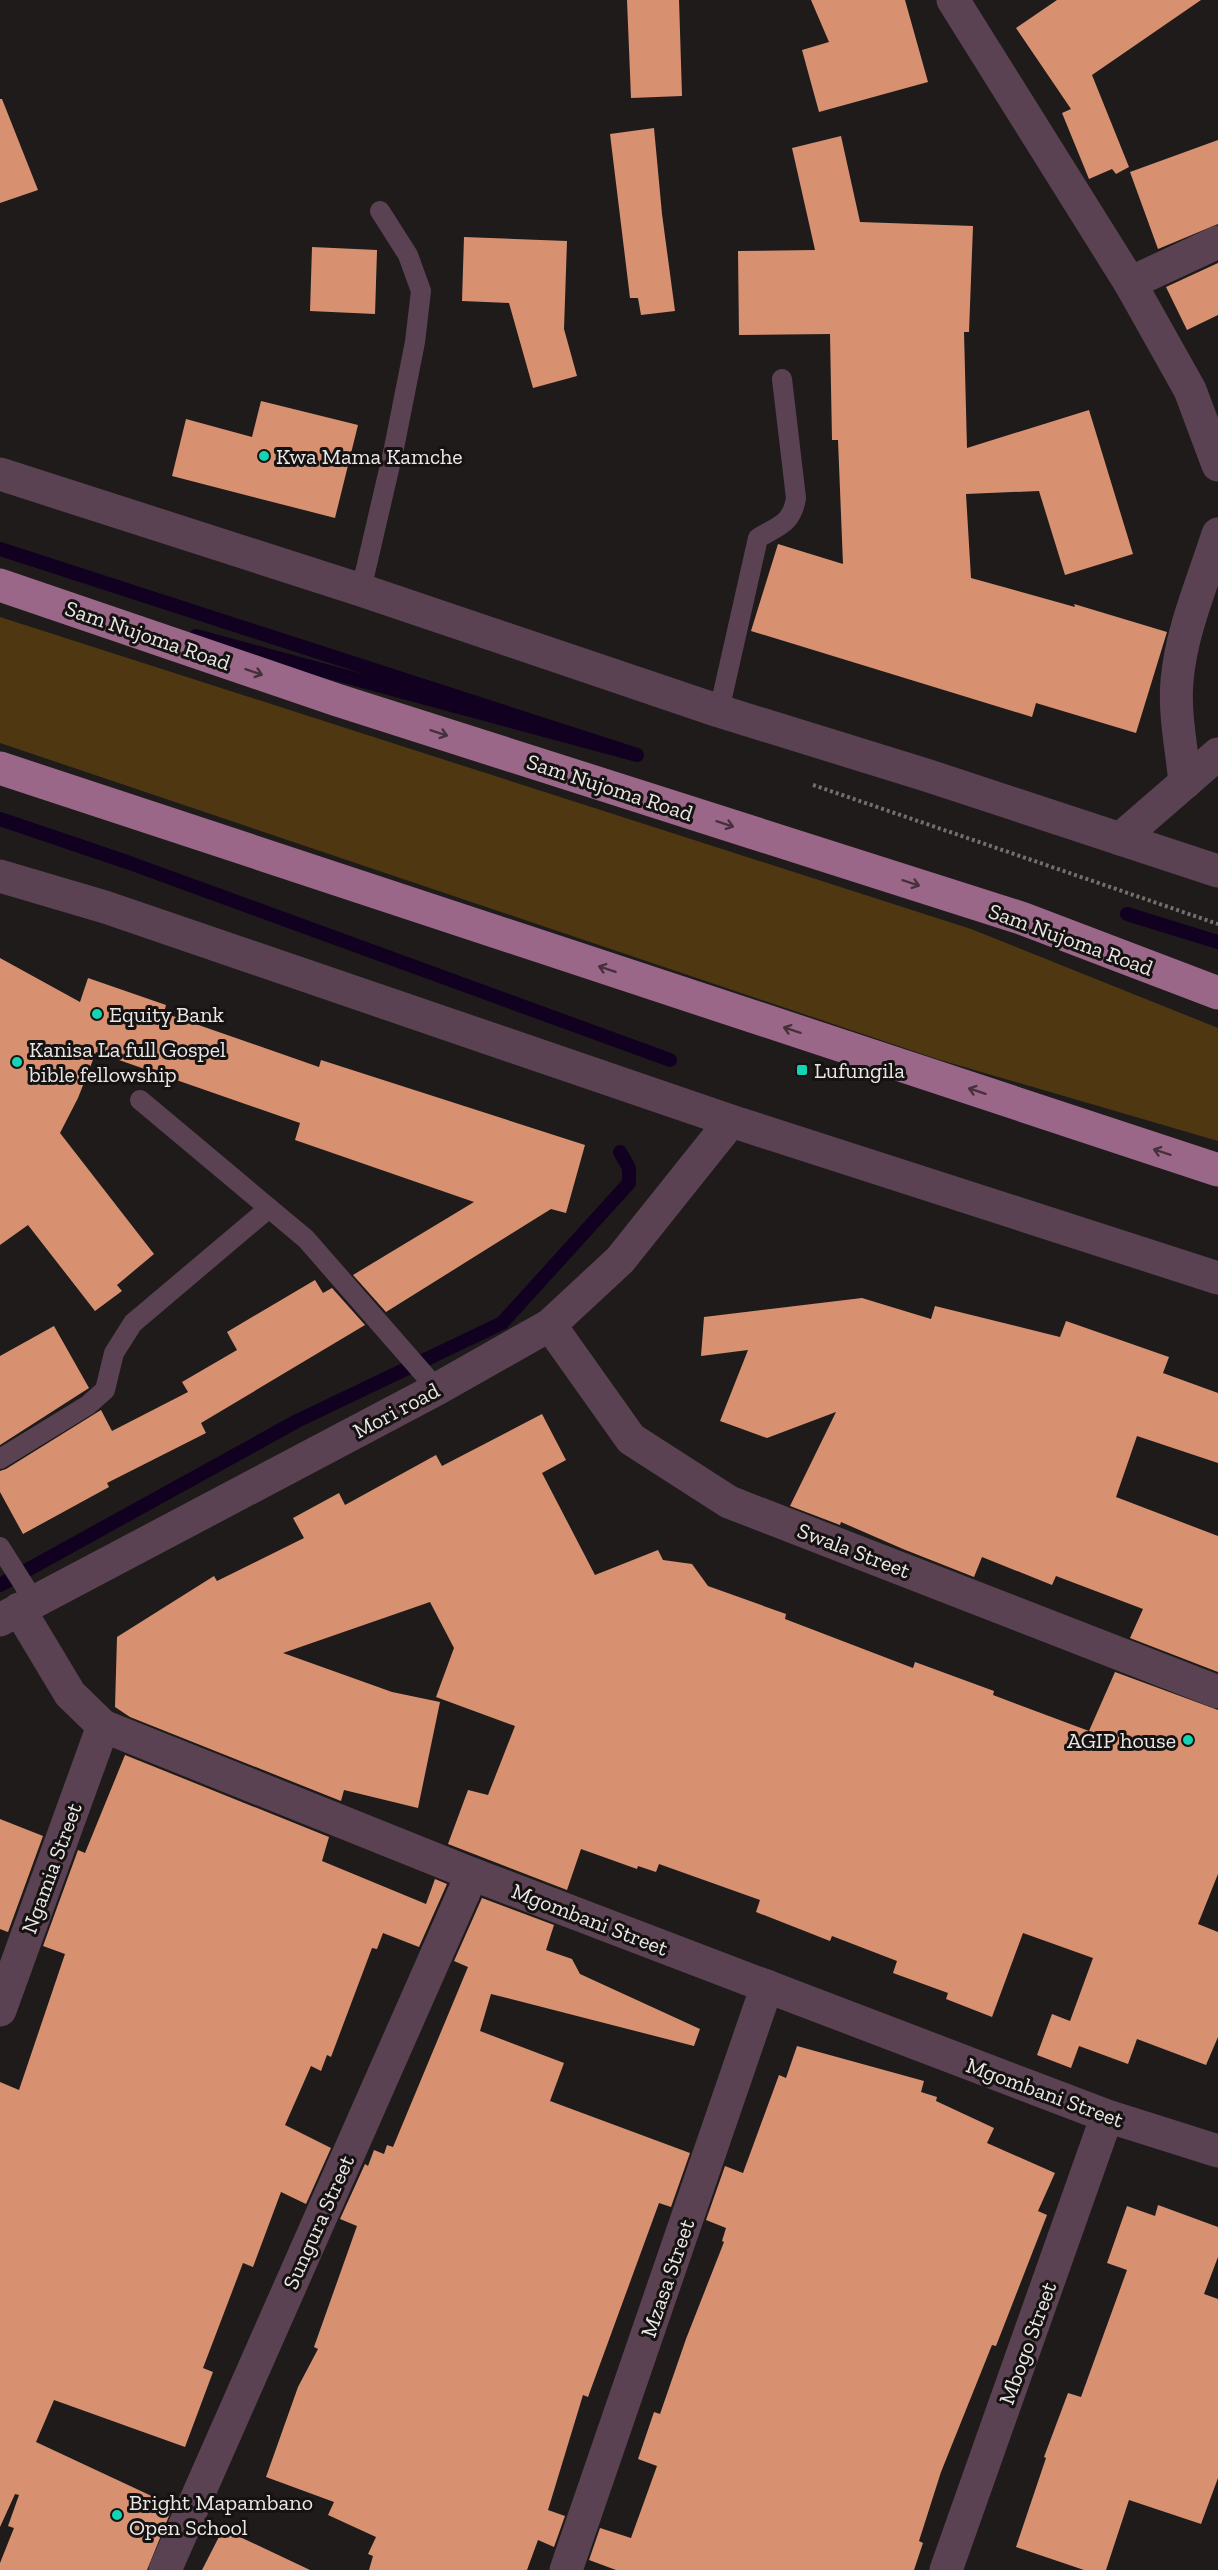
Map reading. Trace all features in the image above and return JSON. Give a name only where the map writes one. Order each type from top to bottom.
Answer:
[{"type":"main road","name":"Sam Nujoma Road","points":[[0,585],[337,700],[1021,918],[1218,993]]},
{"type":"main road","points":[[0,768],[1218,1170]]},
{"type":"street","points":[[952,0],[1028,117],[1130,283],[1190,390],[1218,465]]},
{"type":"street","points":[[1130,283],[1218,242]]},
{"type":"street","points":[[0,474],[361,590],[719,711],[926,775],[1218,871]]},
{"type":"street","points":[[1185,783],[1177,700],[1180,657],[1218,534]]},
{"type":"street","points":[[1120,839],[1218,754]]},
{"type":"street","points":[[0,876],[105,907],[731,1121],[1218,1278]]},
{"type":"street","name":"Mori road","points":[[18,1610],[437,1389],[550,1325],[620,1260],[731,1121]]},
{"type":"street","name":"Swala Street","points":[[550,1325],[631,1439],[729,1502],[1218,1692]]},
{"type":"street","name":"Mgombani Street","points":[[18,1610],[70,1694],[103,1726],[472,1874],[1107,2116],[1218,2151]]},
{"type":"street","name":"Ngamia Street","points":[[0,2010],[103,1726]]},
{"type":"street","name":"Sungura Street","points":[[165,2570],[472,1874]]},
{"type":"street","name":"Mzasa Street","points":[[566,2570],[767,1986]]},
{"type":"street","name":"Mbogo Street","points":[[946,2570],[1107,2116]]},
{"type":"lane","points":[[361,590],[394,448],[415,342],[421,291],[408,255],[380,211]]},
{"type":"lane","points":[[719,711],[758,538],[788,520],[794,511],[796,498],[782,378]]},
{"type":"lane","points":[[140,1100],[306,1239],[437,1389]]},
{"type":"lane","points":[[0,1459],[88,1405],[105,1390],[114,1353],[133,1323],[269,1208]]},
{"type":"lane","points":[[0,1547],[18,1610]]},
{"type":"shaded area","points":[[0,617],[971,929],[1218,1028],[1218,1141],[937,1059],[0,743]]},
{"type":"building","points":[[627,0],[679,0],[682,96],[631,98]]},
{"type":"building","points":[[811,0],[905,0],[928,82],[819,112],[802,50],[829,42]]},
{"type":"building","points":[[1057,0],[1201,0],[1092,75],[1129,167],[1116,174],[1112,169],[1089,179],[1062,113],[1071,109],[1016,28]]},
{"type":"building","points":[[0,99],[2,99],[38,190],[0,203]]},
{"type":"building","points":[[654,128],[662,214],[675,311],[641,315],[638,298],[630,298],[610,134]]},
{"type":"building","points":[[841,136],[860,222],[973,226],[969,332],[964,332],[967,448],[1089,410],[1133,554],[1065,575],[1039,491],[966,494],[971,578],[1075,607],[1074,604],[1167,632],[1136,733],[1036,703],[1032,717],[751,631],[778,544],[843,564],[838,440],[832,440],[830,334],[739,335],[738,251],[815,250],[792,148]]},
{"type":"building","points":[[1218,140],[1218,224],[1158,249],[1130,172]]},
{"type":"building","points":[[464,237],[567,241],[564,329],[577,376],[533,388],[509,303],[462,301]]},
{"type":"building","points":[[312,247],[377,250],[375,314],[310,311]]},
{"type":"building","points":[[1218,263],[1218,315],[1187,330],[1166,287]]},
{"type":"building","name":"Kwa Mama Kamche","points":[[261,401],[358,425],[335,518],[172,476],[186,419],[252,437]]},
{"type":"building","points":[[0,958],[80,1002],[88,978],[166,1005],[164,1013],[319,1067],[321,1060],[585,1145],[566,1213],[551,1209],[386,1312],[353,1275],[474,1202],[295,1140],[300,1123],[96,1052],[78,1098],[60,1133],[154,1254],[117,1285],[122,1291],[95,1311],[28,1225],[0,1245]]},
{"type":"building","points":[[315,1280],[323,1293],[332,1288],[365,1325],[201,1423],[206,1433],[107,1483],[109,1487],[23,1534],[0,1492],[0,1471],[101,1410],[112,1431],[188,1392],[182,1382],[237,1350],[227,1332]]},
{"type":"building","points":[[862,1298],[931,1319],[935,1306],[1060,1337],[1066,1321],[1169,1357],[1163,1373],[1218,1393],[1218,1463],[1137,1436],[1116,1497],[1218,1536],[1218,1672],[1130,1638],[1143,1609],[1056,1576],[1052,1585],[982,1557],[974,1577],[841,1522],[840,1525],[790,1506],[836,1412],[767,1438],[720,1421],[748,1350],[701,1356],[704,1317]]},
{"type":"building","points":[[54,1326],[89,1388],[0,1445],[0,1356]]},
{"type":"building","points":[[542,1414],[566,1460],[542,1473],[595,1575],[658,1550],[663,1560],[692,1564],[708,1586],[786,1614],[785,1619],[913,1668],[915,1662],[994,1691],[993,1695],[1089,1731],[1115,1672],[1218,1710],[1218,1874],[1198,1924],[1218,1932],[1218,2037],[1206,2065],[1137,2039],[1128,2064],[1079,2046],[1071,2068],[1037,2055],[1052,2014],[1070,2021],[1093,1958],[1023,1933],[992,2017],[946,1999],[948,1993],[893,1973],[897,1961],[832,1936],[830,1941],[756,1912],[760,1900],[659,1864],[656,1872],[638,1866],[637,1869],[581,1849],[567,1890],[448,1844],[468,1790],[488,1795],[515,1726],[436,1697],[454,1648],[430,1602],[283,1653],[392,1692],[440,1702],[418,1808],[344,1790],[341,1801],[130,1717],[115,1707],[117,1637],[214,1576],[217,1581],[304,1538],[293,1518],[339,1493],[345,1505],[436,1455],[442,1466]]},
{"type":"building","points":[[125,1755],[329,1837],[322,1861],[426,1904],[435,1879],[447,1884],[419,1947],[383,1933],[377,1949],[372,1948],[331,2057],[327,2055],[321,2071],[311,2066],[285,2125],[331,2148],[306,2204],[281,2192],[253,2267],[243,2263],[203,2368],[213,2372],[185,2447],[54,2400],[36,2442],[173,2506],[147,2570],[0,2570],[0,2563],[14,2528],[8,2526],[19,2495],[15,2494],[0,2527],[0,2082],[19,2090],[65,1954],[43,1946],[78,1850],[85,1853]]},
{"type":"building","points":[[0,1819],[43,1836],[8,1932],[0,1929]]},
{"type":"building","points":[[482,1898],[554,1925],[546,1950],[572,1959],[580,1974],[700,2029],[694,2046],[491,1994],[480,2031],[564,2063],[550,2101],[690,2153],[671,2207],[659,2203],[588,2397],[583,2395],[548,2510],[565,2516],[554,2547],[538,2540],[527,2570],[369,2570],[373,2556],[368,2554],[376,2537],[328,2515],[334,2502],[266,2477],[298,2387],[318,2349],[314,2347],[357,2226],[340,2219],[365,2164],[368,2166],[374,2150],[384,2154],[387,2145],[393,2147],[468,1967],[454,1961]]},
{"type":"building","points":[[797,2046],[924,2081],[921,2092],[937,2097],[936,2101],[994,2128],[987,2143],[1055,2173],[1038,2211],[1047,2215],[996,2346],[992,2345],[941,2472],[919,2541],[923,2543],[914,2570],[616,2570],[589,2560],[600,2528],[631,2538],[657,2466],[638,2459],[654,2412],[660,2414],[724,2242],[722,2241],[726,2228],[706,2220],[725,2166],[743,2173],[779,2075],[786,2078]]},
{"type":"building","points":[[1158,2205],[1218,2227],[1218,2257],[1204,2294],[1218,2299],[1218,2478],[1201,2524],[1129,2500],[1106,2570],[1084,2570],[1016,2547],[1046,2458],[1044,2457],[1068,2393],[1081,2397],[1127,2270],[1107,2263],[1127,2206],[1155,2216]]},
{"type":"building","points":[[223,2529],[310,2570],[202,2570]]},
{"type":"waterway","points":[[0,549],[637,755],[196,636]]},
{"type":"waterway","points":[[0,819],[127,862],[670,1060]]},
{"type":"waterway","points":[[1127,914],[1218,942]]},
{"type":"waterway","points":[[0,1585],[297,1421],[502,1323],[629,1183],[629,1168],[620,1152]]},
{"type":"place","name":"Kwa Mama Kamche","points":[[264,456]]},
{"type":"place","name":"Equity Bank","points":[[97,1014]]},
{"type":"place","name":"Kanisa La full Gospel bible fellowship","points":[[17,1062]]},
{"type":"place","name":"Lufungila","points":[[802,1070]]},
{"type":"place","name":"AGIP house","points":[[1188,1740]]},
{"type":"place","name":"Bright Mapambano Open School","points":[[117,2515]]}]
